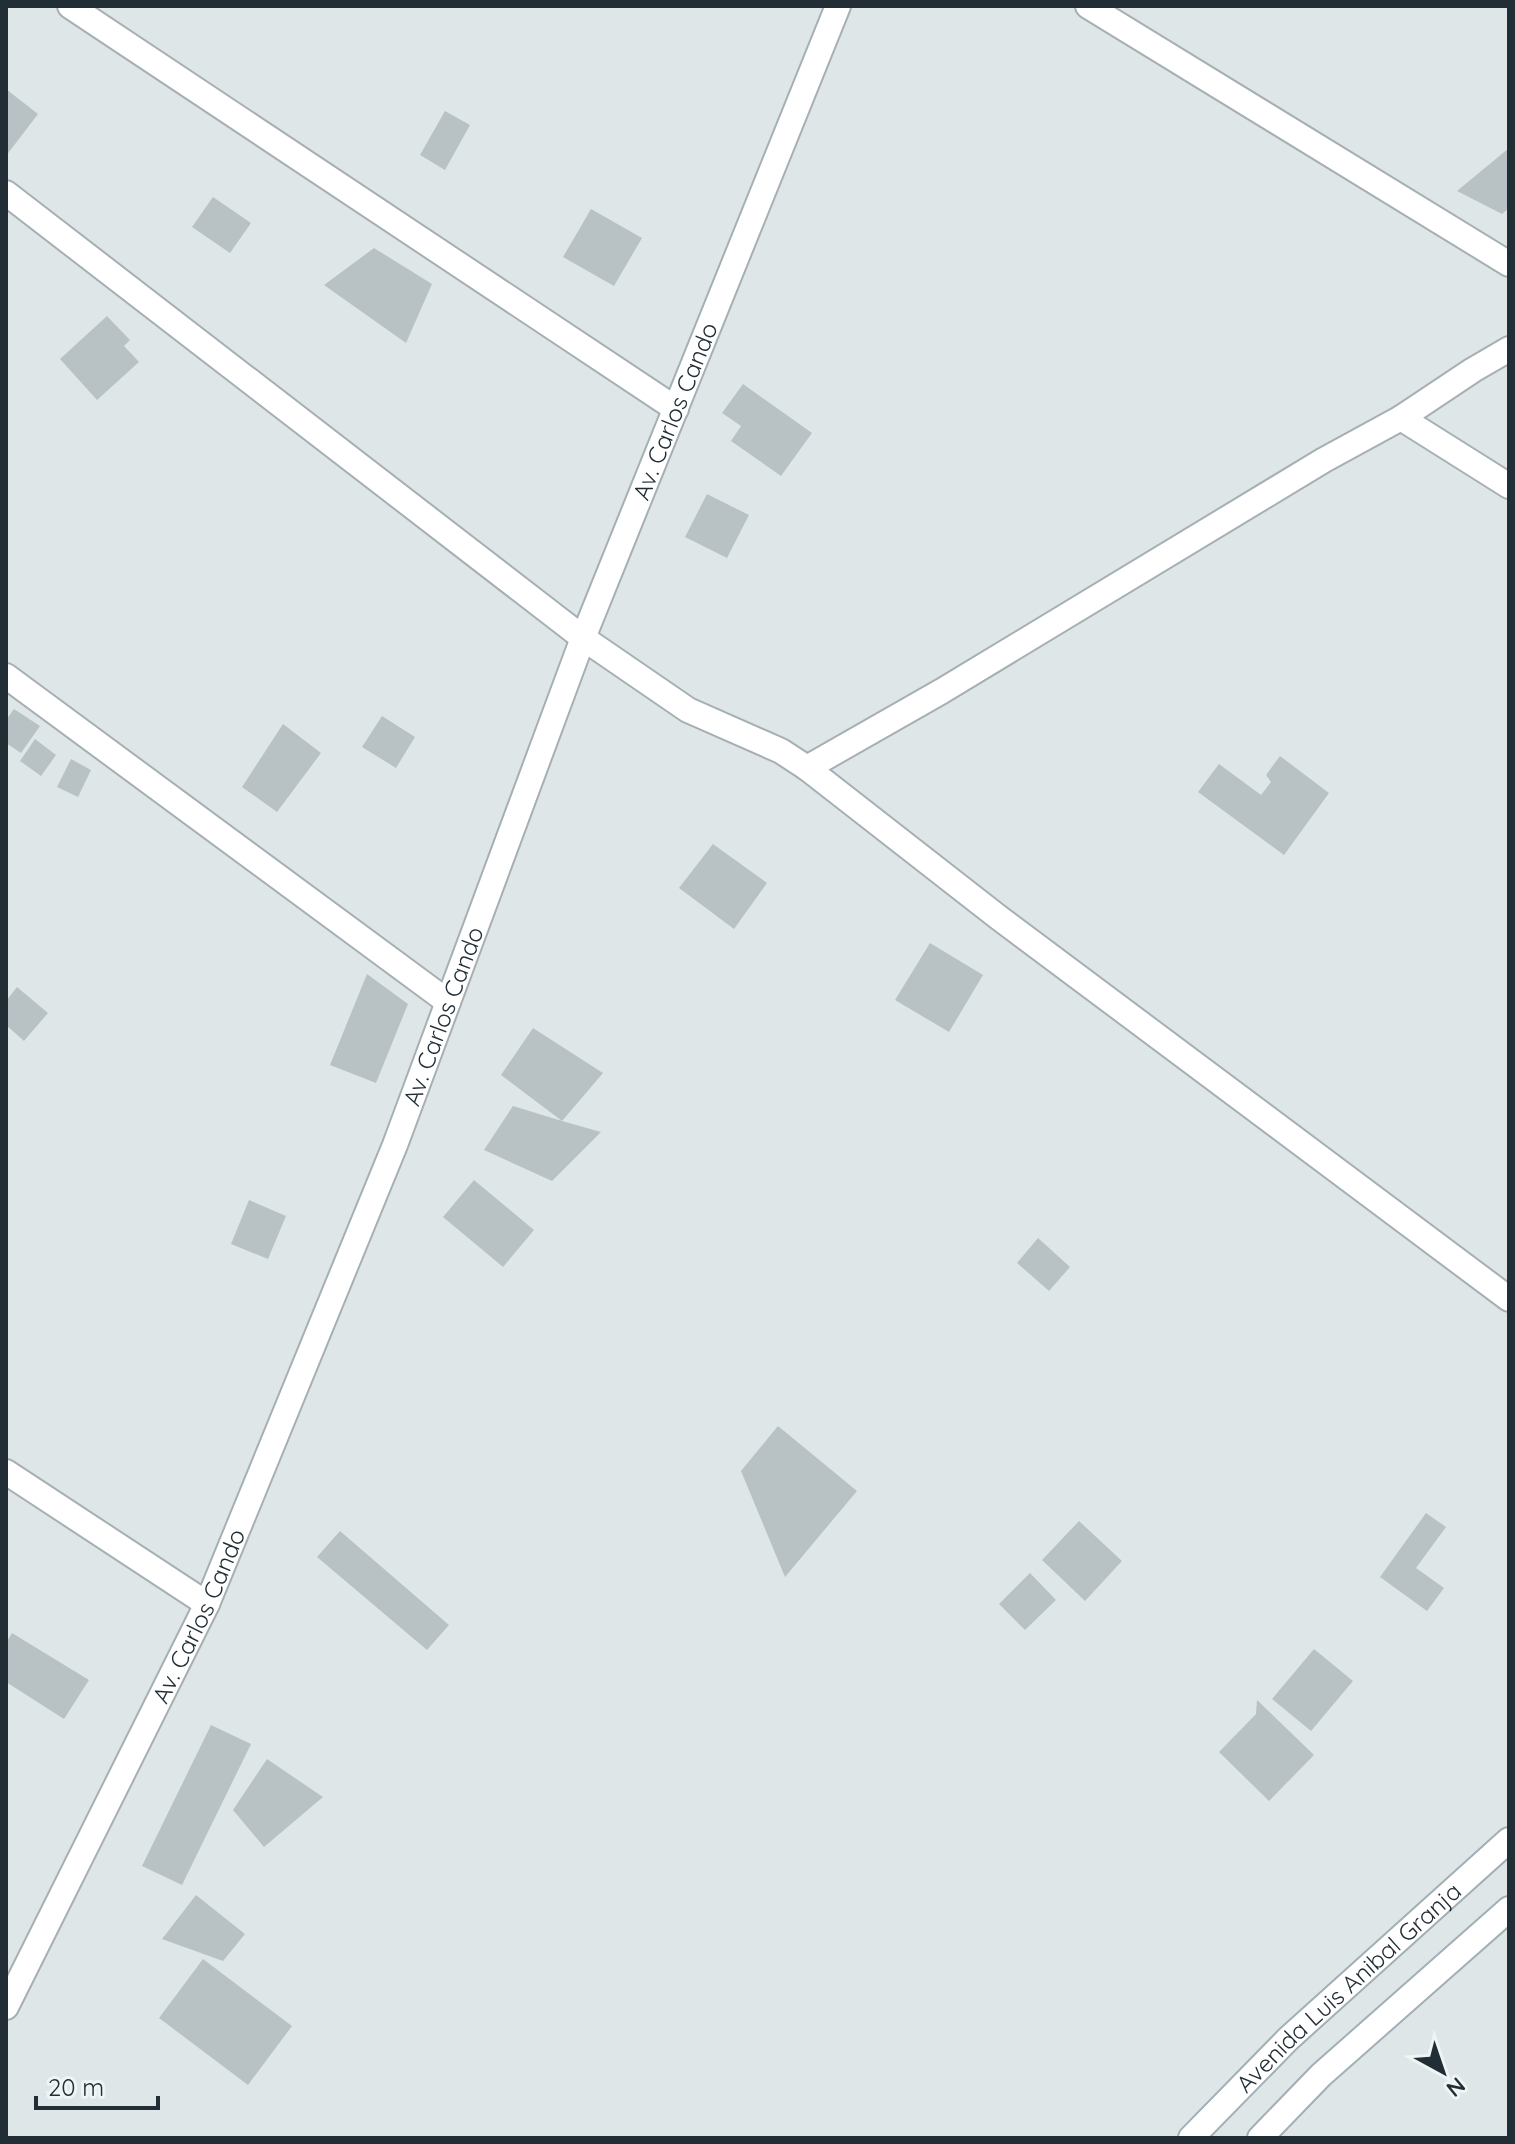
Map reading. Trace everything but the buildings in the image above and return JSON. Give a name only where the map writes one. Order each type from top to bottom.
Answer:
[{"type":"street","points":[[70,6],[676,409]]},
{"type":"street","name":"Av. Carlos Cando","points":[[6,2007],[207,1604],[395,1145],[583,638],[838,6]]},
{"type":"street","points":[[1088,6],[1509,264]]},
{"type":"street","points":[[6,193],[583,638],[688,710],[781,751],[807,768],[998,917],[1509,1299]]},
{"type":"street","points":[[807,768],[942,691],[1324,460],[1401,418],[1509,349]]},
{"type":"street","points":[[1401,418],[1509,486]]},
{"type":"street","points":[[6,676],[448,1002]]},
{"type":"street","points":[[6,1472],[207,1604]]},
{"type":"street","name":"Avenida Luis Anibal Granja","points":[[1191,2138],[1288,2039],[1509,1840]]},
{"type":"street","name":"Avenida Luis Anibal Granja","points":[[1260,2138],[1321,2075],[1509,1909]]}]
